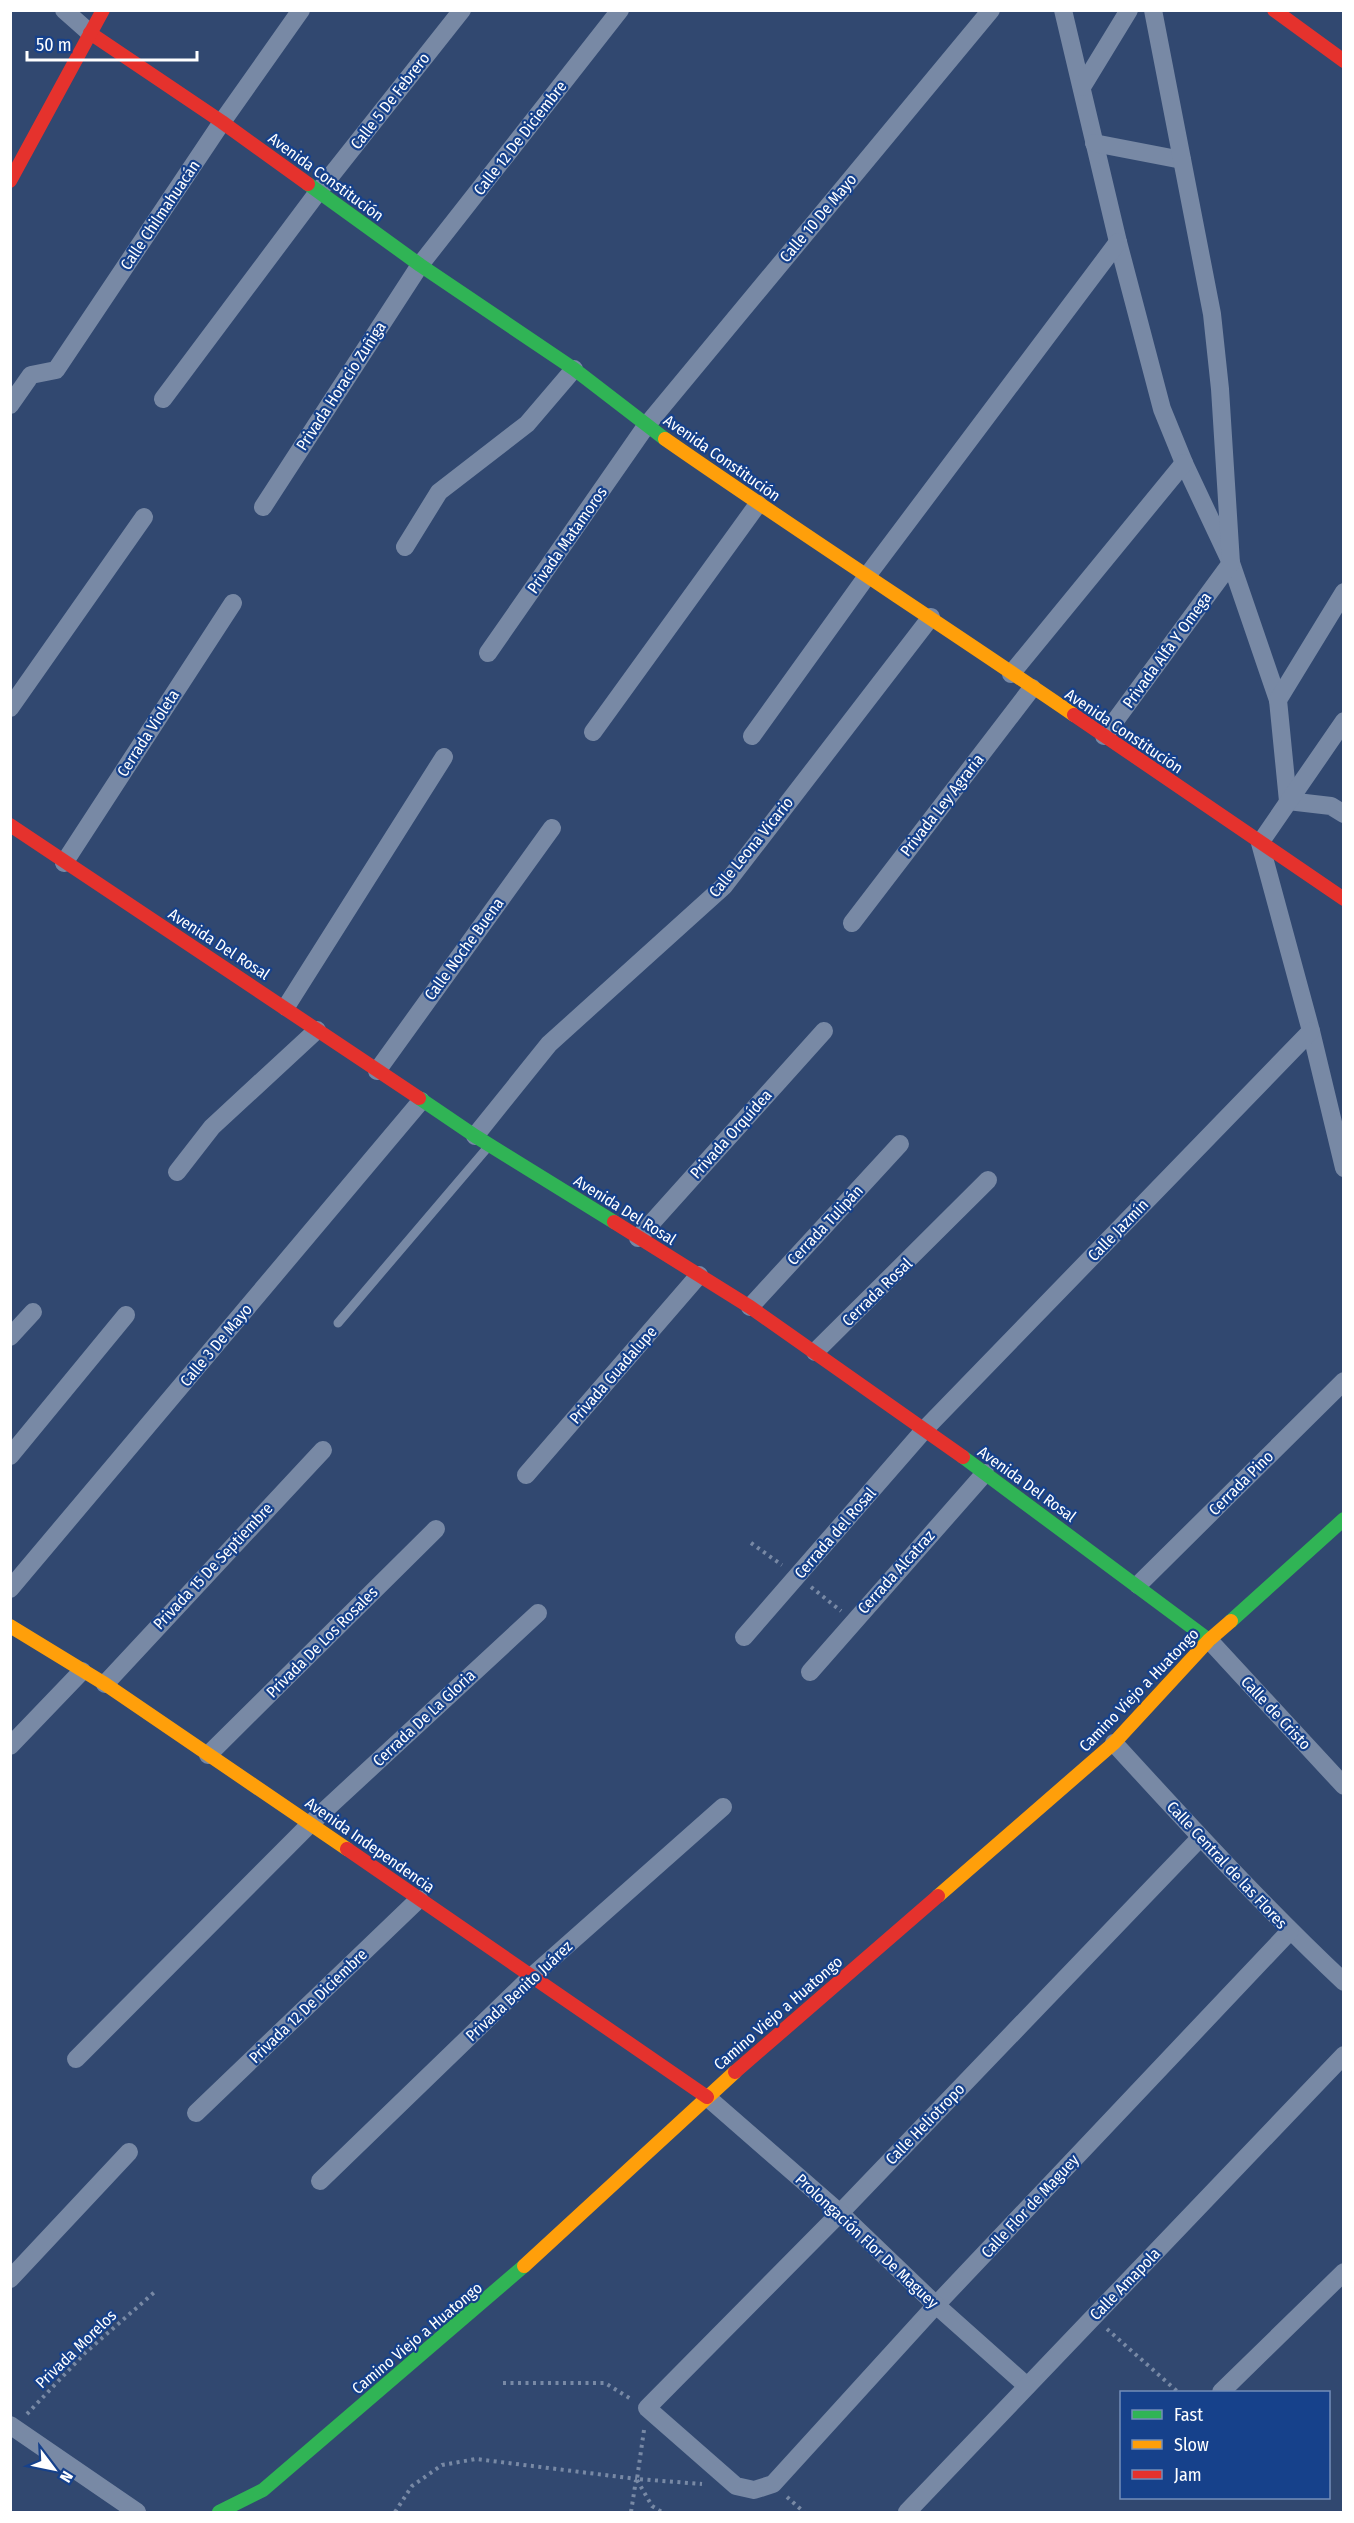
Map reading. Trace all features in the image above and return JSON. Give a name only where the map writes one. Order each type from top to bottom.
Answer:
[{"type":"main road","points":[[10,181],[103,10]]},
{"type":"main road","points":[[1274,10],[1344,61]]},
{"type":"main road","name":"Avenida Constitución","points":[[90,33],[222,122],[420,265],[574,369],[646,426],[758,504],[931,616],[1011,674],[1344,899]]},
{"type":"main road","name":"Avenida Del Rosal","points":[[10,825],[286,1007],[420,1101],[750,1307],[925,1429],[1138,1585],[1209,1640]]},
{"type":"main road","name":"Camino Viejo a Huatongo","points":[[219,2512],[263,2490],[473,2313],[707,2097],[1114,1743],[1209,1640],[1344,1519]]},
{"type":"main road","name":"Avenida Independencia","points":[[10,1626],[105,1684],[707,2097]]},
{"type":"street","points":[[64,10],[90,33]]},
{"type":"street","name":"Calle Chilmahuacán","points":[[10,405],[31,375],[56,370],[222,122],[301,10]]},
{"type":"street","name":"Calle 5 De Febrero","points":[[163,399],[318,192],[462,10]]},
{"type":"street","name":"Calle 12 De Diciembre","points":[[420,265],[620,10]]},
{"type":"street","name":"Calle 10 De Mayo","points":[[646,426],[991,10]]},
{"type":"street","points":[[1063,10],[1118,242],[1162,409],[1184,463],[1231,563],[1278,700],[1288,801]]},
{"type":"street","points":[[1082,87],[1129,10]]},
{"type":"street","points":[[1153,10],[1212,314],[1220,389],[1231,563]]},
{"type":"street","points":[[1094,143],[1182,160]]},
{"type":"street","points":[[752,736],[867,576],[1118,242]]},
{"type":"street","name":"Privada Horacio Zuñiga","points":[[262,507],[420,265]]},
{"type":"street","points":[[405,547],[439,492],[527,424],[574,369]]},
{"type":"street","name":"Privada Matamoros","points":[[488,653],[646,426]]},
{"type":"street","points":[[1011,674],[1184,463]]},
{"type":"street","points":[[593,732],[758,504]]},
{"type":"street","points":[[10,708],[144,517]]},
{"type":"street","name":"Privada Alfa Y Omega","points":[[1104,736],[1231,563]]},
{"type":"street","points":[[1278,700],[1344,592]]},
{"type":"street","name":"Cerrada Violeta","points":[[64,862],[233,603]]},
{"type":"street","name":"Calle Leona Vicario","points":[[482,1141],[549,1044],[724,886],[931,616]]},
{"type":"street","name":"Privada Ley Agraria","points":[[852,923],[1032,688]]},
{"type":"street","points":[[1344,721],[1260,843],[1311,1031],[1344,1168]]},
{"type":"street","points":[[286,1007],[444,757]]},
{"type":"street","points":[[1288,801],[1331,807],[1344,814]]},
{"type":"street","name":"Calle Noche Buena","points":[[377,1071],[552,828]]},
{"type":"street","points":[[177,1172],[212,1127],[317,1030]]},
{"type":"street","name":"Privada Orquídea","points":[[638,1238],[824,1031]]},
{"type":"street","name":"Calle Jazmín","points":[[925,1429],[1311,1031]]},
{"type":"street","name":"Calle 3 De Mayo","points":[[10,1589],[420,1101]]},
{"type":"street","name":"Cerrada Tulipán","points":[[750,1307],[900,1144]]},
{"type":"street","name":"Cerrada Rosal","points":[[815,1352],[988,1180]]},
{"type":"street","name":"Privada Guadalupe","points":[[526,1476],[699,1275]]},
{"type":"street","points":[[10,1337],[33,1311]]},
{"type":"street","points":[[10,1456],[126,1315]]},
{"type":"street","name":"Cerrada Pino","points":[[1138,1585],[1344,1382]]},
{"type":"street","name":"Cerrada del Rosal","points":[[744,1637],[925,1429]]},
{"type":"street","name":"Privada 15 De Septiembre","points":[[105,1684],[323,1450]]},
{"type":"street","name":"Cerrada Alcatraz","points":[[810,1672],[985,1473]]},
{"type":"street","name":"Privada De Los Rosales","points":[[208,1755],[436,1529]]},
{"type":"street","name":"Cerrada De La Gloria","points":[[76,2059],[310,1824],[538,1613]]},
{"type":"street","name":"Calle de Cristo","points":[[1209,1640],[1344,1786]]},
{"type":"street","points":[[10,1746],[82,1671]]},
{"type":"street","name":"Calle Central de las Flores","points":[[1114,1743],[1200,1838],[1290,1931],[1344,1982]]},
{"type":"street","name":"Privada Benito Juárez","points":[[320,2181],[530,1977],[723,1807]]},
{"type":"street","name":"Calle Heliotropo","points":[[647,2408],[840,2213],[1200,1838]]},
{"type":"street","name":"Privada 12 De Diciembre","points":[[196,2112],[419,1899]]},
{"type":"street","name":"Calle Flor de Maguey","points":[[736,2486],[754,2490],[773,2484],[936,2305],[1290,1931]]},
{"type":"street","name":"Calle Amapola","points":[[907,2512],[1344,2055]]},
{"type":"street","name":"Prolongación Flor De Maguey","points":[[707,2097],[840,2213],[936,2305],[1027,2386]]},
{"type":"street","points":[[10,2279],[129,2152]]},
{"type":"street","points":[[1222,2391],[1344,2272]]},
{"type":"street","points":[[647,2408],[736,2486]]},
{"type":"street","points":[[13,2427],[137,2512]]},
{"type":"lane","points":[[338,1323],[482,1141]]},
{"type":"path","name":"Privada Morelos","points":[[13,2427],[86,2353],[156,2290]]},
{"type":"path","points":[[1094,2317],[1177,2391]]},
{"type":"path","points":[[503,2383],[605,2383],[647,2408],[632,2512]]},
{"type":"path","points":[[395,2512],[412,2486],[441,2465],[476,2459],[636,2479],[736,2486]]},
{"type":"path","points":[[636,2479],[652,2506],[662,2512]]},
{"type":"traffic: fast","points":[[308,184],[420,265],[574,369],[665,439]]},
{"type":"traffic: fast","points":[[419,1098],[475,1136],[614,1222]]},
{"type":"traffic: fast","points":[[963,1457],[1209,1640]]},
{"type":"traffic: fast","points":[[1231,1621],[1344,1519]]},
{"type":"traffic: fast","points":[[219,2512],[263,2490],[524,2266]]},
{"type":"traffic: slow","points":[[665,439],[1074,715]]},
{"type":"traffic: slow","points":[[938,1896],[1114,1743],[1209,1640],[1231,1621]]},
{"type":"traffic: slow","points":[[10,1626],[105,1684],[347,1849]]},
{"type":"traffic: slow","points":[[524,2266],[735,2072]]},
{"type":"traffic: jam","points":[[10,181],[103,10]]},
{"type":"traffic: jam","points":[[1274,10],[1344,61]]},
{"type":"traffic: jam","points":[[90,33],[222,122],[308,184]]},
{"type":"traffic: jam","points":[[1074,715],[1344,899]]},
{"type":"traffic: jam","points":[[10,825],[419,1098]]},
{"type":"traffic: jam","points":[[614,1222],[750,1307],[963,1457]]},
{"type":"traffic: jam","points":[[347,1849],[707,2097]]},
{"type":"traffic: jam","points":[[735,2072],[938,1896]]}]
